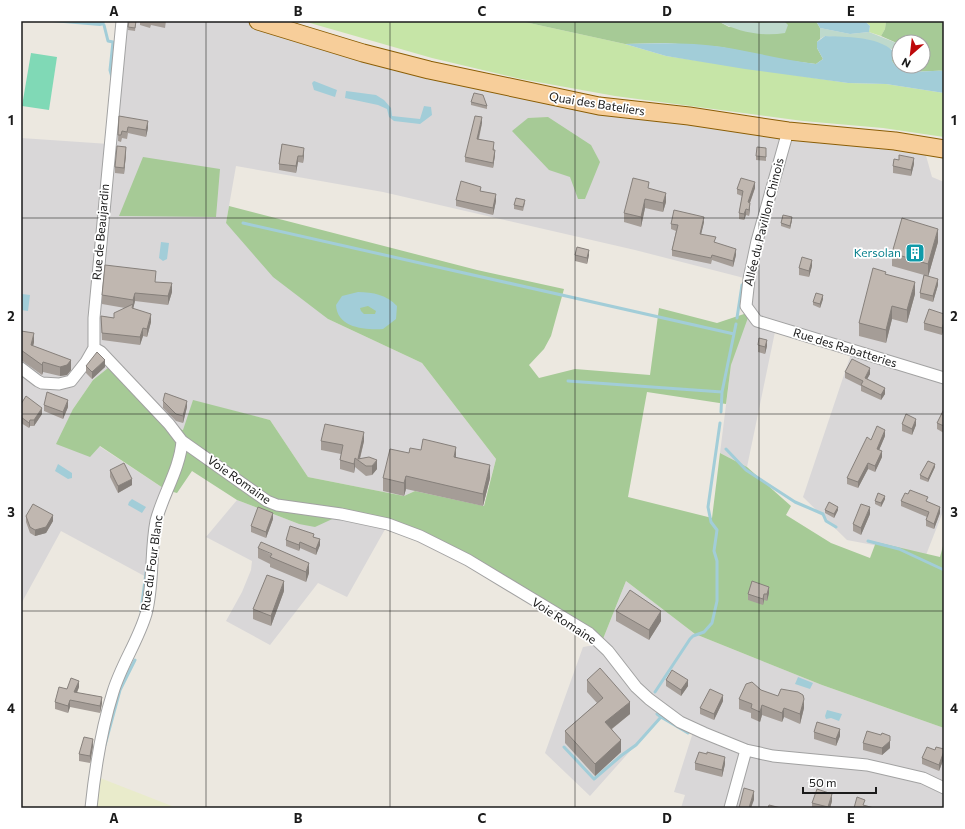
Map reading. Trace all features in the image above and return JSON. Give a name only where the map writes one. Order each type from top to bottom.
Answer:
[{"type":"main road","name":"Quai des Bateliers","points":[[258,21],[363,53],[429,70],[599,106],[697,117],[788,131],[895,141],[944,149]]},
{"type":"street","name":"Rue de Beaujardin","points":[[94,348],[94,318],[122,21]]},
{"type":"street","name":"Allée du Pavillon Chinois","points":[[750,312],[746,306],[749,279],[788,131]]},
{"type":"street","name":"Rue des Rabatteries","points":[[750,312],[757,321],[944,378]]},
{"type":"street","points":[[21,368],[38,381],[59,384],[66,383],[71,381],[86,362],[94,348],[102,352],[169,424],[182,441]]},
{"type":"street","name":"Voie Romaine","points":[[182,441],[272,503],[388,524],[420,536],[468,560],[589,633],[608,651],[636,687],[649,699],[680,722],[746,750],[773,756],[867,765],[923,778],[944,788]]},
{"type":"street","name":"Rue du Four Blanc","points":[[91,808],[96,764],[113,691],[146,615],[149,597],[152,545],[156,521],[164,495],[178,464],[182,441]]},
{"type":"street","points":[[730,808],[746,750]]},
{"type":"shaded area","points":[[123,21],[258,21],[497,85],[923,145],[932,177],[944,182],[944,509],[926,555],[847,540],[803,497],[852,351],[776,327],[747,467],[720,453],[731,365],[746,306],[748,279],[635,250],[383,192],[236,166],[226,223],[328,319],[422,363],[496,459],[483,506],[415,491],[404,496],[308,477],[270,420],[193,401],[184,430],[169,424],[113,364],[93,380],[73,409],[99,446],[166,490],[150,579],[61,531],[21,604],[21,138],[109,144]]},
{"type":"shaded area","points":[[237,500],[299,524],[341,514],[388,524],[347,597],[318,583],[270,645],[226,621],[242,592],[251,570],[252,561],[206,537]]},
{"type":"shaded area","points":[[626,581],[695,634],[822,685],[944,728],[944,808],[681,808],[685,795],[674,792],[694,729],[665,712],[590,796],[545,753],[583,647],[601,644]]},
{"type":"green space","points":[[303,21],[520,21],[625,44],[666,56],[848,83],[886,84],[944,93],[944,137],[883,128],[803,121],[615,96],[521,79],[432,58]]},
{"type":"green space","points":[[520,21],[718,21],[729,27],[775,21],[816,21],[820,28],[820,39],[817,42],[817,48],[823,59],[816,64],[784,60],[721,47],[665,43],[625,44]]},
{"type":"green space","points":[[718,21],[759,23],[784,21],[788,25],[785,33],[759,34],[742,31]]},
{"type":"green space","points":[[744,21],[775,21],[759,23]]},
{"type":"green space","points":[[865,21],[886,21],[885,29],[881,36],[869,32],[870,26]]},
{"type":"green space","points":[[886,21],[944,21],[944,71],[931,71],[931,34],[891,34],[891,40],[881,36],[885,29]]},
{"type":"green space","points":[[820,28],[850,34],[869,32],[891,41],[891,49],[868,40],[825,36],[820,39]]},
{"type":"green space","points":[[31,53],[57,57],[49,110],[22,106]]},
{"type":"green space","points":[[548,117],[591,145],[600,162],[585,199],[578,199],[570,177],[549,170],[512,131],[528,118]]},
{"type":"green space","points":[[143,157],[220,169],[216,217],[119,216]]},
{"type":"green space","points":[[229,206],[477,270],[564,289],[551,336],[544,349],[529,365],[539,378],[575,369],[650,375],[659,308],[717,323],[750,312],[731,365],[726,404],[647,392],[628,497],[712,518],[720,453],[747,467],[791,506],[786,515],[831,543],[870,558],[876,542],[940,557],[944,542],[944,728],[822,685],[695,634],[626,581],[601,644],[420,536],[341,515],[315,527],[299,524],[237,500],[192,471],[177,493],[166,490],[100,446],[90,457],[56,444],[73,409],[93,380],[113,364],[169,424],[183,430],[193,400],[270,420],[308,477],[404,496],[415,491],[484,506],[496,459],[422,363],[328,319],[273,277],[226,223]]},
{"type":"green space","points":[[95,776],[177,808],[91,808]]},
{"type":"water","points":[[40,21],[105,21],[104,25],[100,26]]},
{"type":"water","points":[[816,21],[865,21],[870,26],[869,32],[850,34],[820,28]]},
{"type":"water","points":[[825,36],[861,38],[879,42],[891,50],[891,74],[931,74],[931,71],[944,71],[944,93],[886,84],[848,83],[745,69],[666,56],[625,44],[674,43],[711,45],[816,64],[823,59],[817,48],[817,42]]},
{"type":"water","points":[[314,81],[337,90],[335,97],[314,90],[312,83]]},
{"type":"water","points":[[346,91],[376,95],[384,100],[391,108],[392,116],[420,119],[424,106],[431,107],[432,115],[420,124],[394,121],[389,117],[387,109],[378,105],[345,98]]},
{"type":"water","points":[[161,242],[169,243],[167,259],[163,261],[159,258]]},
{"type":"water","points":[[358,292],[374,294],[389,299],[397,306],[396,319],[383,329],[368,329],[353,326],[341,319],[338,313],[336,305],[342,296]],"holes":[[[368,306],[376,311],[375,314],[364,314],[360,308]]]},
{"type":"water","points":[[22,294],[30,295],[28,311],[21,310]]},
{"type":"water","points":[[58,464],[72,473],[72,478],[68,479],[55,471]]},
{"type":"water","points":[[132,499],[146,507],[142,513],[128,505]]},
{"type":"water","points":[[798,677],[813,683],[810,689],[795,684]]},
{"type":"water","points":[[827,710],[842,714],[839,721],[831,718],[826,719],[825,716]]},
{"type":"building","points":[[129,21],[136,21],[135,28],[128,27]]},
{"type":"building","points":[[474,93],[483,95],[487,106],[471,102]]},
{"type":"building","points":[[119,116],[148,121],[146,130],[128,127],[127,132],[122,131],[121,135],[118,135]]},
{"type":"building","points":[[475,116],[482,117],[477,139],[494,142],[493,150],[495,150],[493,163],[465,157]]},
{"type":"building","points":[[282,144],[304,148],[303,156],[298,156],[296,166],[279,164]]},
{"type":"building","points":[[117,146],[126,147],[124,168],[115,167]]},
{"type":"building","points":[[757,147],[766,148],[766,157],[756,156]]},
{"type":"building","points":[[899,155],[914,158],[911,170],[893,166],[894,159],[899,160]]},
{"type":"building","points":[[633,178],[649,182],[648,188],[666,193],[663,203],[645,199],[641,217],[624,213]]},
{"type":"building","points":[[741,178],[755,182],[748,202],[750,203],[749,210],[746,209],[744,214],[739,213],[743,191],[737,189]]},
{"type":"building","points":[[461,181],[481,187],[480,191],[496,194],[493,208],[456,200]]},
{"type":"building","points":[[516,198],[525,200],[523,207],[514,205]]},
{"type":"building","points":[[674,210],[704,217],[700,234],[716,237],[714,242],[736,249],[733,261],[712,255],[711,258],[672,250],[678,225],[671,224]]},
{"type":"building","points":[[783,215],[792,217],[790,226],[781,223]]},
{"type":"building","points":[[902,218],[938,229],[928,264],[892,253]]},
{"type":"building","points":[[577,247],[589,250],[587,258],[575,255]]},
{"type":"building","points":[[802,257],[812,260],[809,271],[799,268]]},
{"type":"building","points":[[105,265],[156,271],[155,282],[172,283],[168,296],[135,293],[133,300],[102,295]]},
{"type":"building","points":[[873,268],[886,272],[885,274],[915,282],[907,310],[892,306],[886,330],[859,323]]},
{"type":"building","points":[[924,275],[938,279],[933,296],[920,293]]},
{"type":"building","points":[[816,293],[823,295],[820,304],[813,302]]},
{"type":"building","points":[[133,304],[132,308],[151,314],[147,329],[143,328],[140,337],[102,333],[101,316],[114,318],[114,313]]},
{"type":"building","points":[[929,309],[944,314],[942,328],[924,323]]},
{"type":"building","points":[[21,331],[34,333],[31,345],[71,360],[67,365],[60,367],[43,362],[42,365],[21,350]]},
{"type":"building","points":[[759,338],[767,340],[765,347],[758,345]]},
{"type":"building","points":[[97,352],[105,360],[92,372],[86,366]]},
{"type":"building","points":[[852,359],[870,368],[865,378],[885,388],[881,395],[861,385],[863,381],[845,372]]},
{"type":"building","points":[[47,392],[68,400],[63,412],[44,405]]},
{"type":"building","points":[[165,393],[187,401],[183,416],[176,414],[163,401]]},
{"type":"building","points":[[26,396],[42,408],[34,420],[30,420],[29,423],[21,417],[21,404]]},
{"type":"building","points":[[944,409],[944,426],[937,423]]},
{"type":"building","points":[[906,414],[916,419],[912,429],[902,424]]},
{"type":"building","points":[[325,424],[364,432],[358,459],[369,457],[377,460],[372,466],[366,466],[355,458],[354,464],[340,460],[343,445],[321,441]]},
{"type":"building","points":[[877,426],[885,430],[877,449],[882,451],[875,466],[868,463],[858,482],[847,478],[867,437],[871,440]]},
{"type":"building","points":[[423,439],[456,447],[454,457],[490,465],[483,494],[406,476],[404,483],[383,478],[390,449],[409,453],[410,448],[421,450]]},
{"type":"building","points":[[928,461],[935,464],[928,479],[920,475]]},
{"type":"building","points":[[124,463],[132,479],[118,486],[110,470]]},
{"type":"building","points":[[910,490],[928,497],[926,501],[940,507],[934,524],[926,520],[929,512],[901,501],[905,493],[908,494]]},
{"type":"building","points":[[878,493],[885,496],[881,503],[875,501]]},
{"type":"building","points":[[829,502],[838,507],[834,514],[825,510]]},
{"type":"building","points":[[33,504],[53,515],[46,527],[35,530],[30,527],[26,516]]},
{"type":"building","points":[[861,504],[870,507],[861,528],[853,524]]},
{"type":"building","points":[[258,507],[273,513],[266,532],[251,526]]},
{"type":"building","points":[[290,526],[314,534],[313,537],[320,539],[316,549],[300,542],[299,545],[286,540]]},
{"type":"building","points":[[261,542],[309,563],[306,572],[270,557],[272,554],[258,548]]},
{"type":"building","points":[[267,575],[284,581],[271,616],[253,609]]},
{"type":"building","points":[[752,581],[769,587],[767,594],[764,594],[763,599],[748,594]]},
{"type":"building","points":[[630,590],[661,611],[649,630],[616,611]]},
{"type":"building","points":[[600,668],[630,702],[605,722],[621,740],[595,764],[565,731],[603,698],[587,680]]},
{"type":"building","points":[[672,670],[688,680],[681,690],[666,680]]},
{"type":"building","points":[[71,678],[79,681],[74,692],[102,697],[100,706],[70,700],[68,706],[55,702],[59,687],[67,689]]},
{"type":"building","points":[[752,682],[761,690],[778,696],[781,689],[798,692],[803,695],[804,699],[800,714],[784,708],[782,713],[762,705],[760,712],[751,708],[752,704],[739,699],[746,684]]},
{"type":"building","points":[[710,689],[723,695],[714,714],[700,708]]},
{"type":"building","points":[[817,722],[840,729],[836,739],[814,732]]},
{"type":"building","points":[[867,731],[881,735],[882,733],[890,736],[890,741],[882,748],[863,743]]},
{"type":"building","points":[[84,737],[93,739],[90,756],[79,754]]},
{"type":"building","points":[[927,747],[935,750],[936,747],[944,749],[939,765],[922,758]]},
{"type":"building","points":[[699,752],[707,754],[707,752],[725,757],[722,770],[695,763]]},
{"type":"building","points":[[744,788],[754,791],[749,808],[739,808]]},
{"type":"building","points":[[817,789],[832,794],[828,807],[812,803]]},
{"type":"building","points":[[857,797],[865,800],[863,805],[874,808],[854,808]]},
{"type":"building","points":[[769,805],[781,808],[768,808]]},
{"type":"waterway","points":[[104,25],[108,41],[113,42],[110,70],[112,77]]},
{"type":"waterway","points":[[243,223],[734,334]]},
{"type":"waterway","points":[[737,318],[742,285]]},
{"type":"waterway","points":[[722,392],[736,324]]},
{"type":"waterway","points":[[568,381],[722,392],[721,412]]},
{"type":"waterway","points":[[655,692],[690,639],[693,636],[704,632],[712,623],[717,601],[717,561],[714,551],[717,530],[711,522],[708,507],[720,423]]},
{"type":"waterway","points":[[726,449],[746,470],[795,502],[823,514],[826,521],[836,527]]},
{"type":"waterway","points":[[868,541],[899,549],[944,570]]},
{"type":"waterway","points":[[141,611],[147,565]]},
{"type":"waterway","points":[[105,745],[120,690],[135,660]]},
{"type":"waterway","points":[[564,747],[594,779],[636,745],[661,717],[657,714]]},
{"type":"waterway","points":[[661,717],[688,733]]},
{"type":"place","name":"Kersolan","points":[[915,253]]}]
